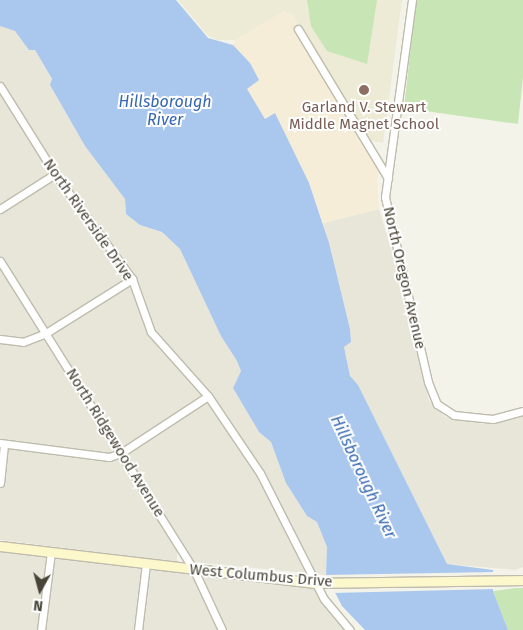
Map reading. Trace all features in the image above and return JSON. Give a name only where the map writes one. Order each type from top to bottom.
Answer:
[{"type":"main road","name":"West Columbus Drive","points":[[0,546],[315,583],[523,580]]},
{"type":"street","name":"North Oregon Avenue","points":[[412,0],[388,178],[387,210],[432,396],[443,410],[454,415],[493,419],[523,411]]},
{"type":"street","points":[[298,29],[388,178]]},
{"type":"street","name":"North Riverside Drive","points":[[0,86],[55,174],[132,279],[151,332],[208,396],[260,473],[324,599],[350,630]]},
{"type":"street","points":[[0,209],[55,174]]},
{"type":"street","name":"North Ridgewood Avenue","points":[[0,261],[194,570],[222,630]]},
{"type":"street","points":[[0,339],[23,342],[46,333],[132,279]]},
{"type":"street","points":[[0,483],[2,443],[109,457],[121,453],[208,396]]},
{"type":"street","points":[[41,630],[51,552]]},
{"type":"street","points":[[138,630],[146,564]]},
{"type":"shaded area","name":"Garland V. Stewart Middle Magnet School","points":[[178,0],[402,0],[383,143],[368,140],[292,14],[284,11],[235,40],[218,40],[208,36]]},
{"type":"shaded area","points":[[284,11],[292,14],[299,26],[295,30],[379,171],[377,179],[379,209],[323,223],[309,183],[275,114],[265,119],[247,89],[259,80],[250,63],[233,45],[235,40]]},
{"type":"shaded area","points":[[0,26],[15,31],[35,50],[52,80],[50,85],[85,146],[125,199],[125,209],[140,225],[162,232],[180,249],[221,336],[241,371],[233,388],[259,432],[271,442],[286,483],[307,516],[317,522],[327,547],[326,575],[193,562],[0,259]]},
{"type":"shaded area","points":[[379,209],[413,321],[429,401],[445,417],[485,424],[523,416],[523,567],[515,570],[447,564],[358,385],[350,377],[344,347],[351,342],[350,329],[323,223]]},
{"type":"shaded area","points":[[0,262],[44,332],[23,340],[0,337]]},
{"type":"shaded area","points":[[45,334],[64,371],[177,548],[177,562],[0,540],[0,340],[23,343]]},
{"type":"shaded area","points":[[0,550],[47,556],[37,630],[0,630]]},
{"type":"shaded area","points":[[54,557],[142,568],[135,630],[45,630]]},
{"type":"shaded area","points":[[149,569],[192,573],[218,630],[142,630]]},
{"type":"shaded area","points":[[200,574],[313,586],[345,630],[226,630]]},
{"type":"green space","points":[[307,0],[377,0],[367,64],[327,51],[311,26]]},
{"type":"green space","points":[[416,0],[523,0],[523,77],[518,124],[404,108]]},
{"type":"green space","points":[[523,588],[523,630],[508,630],[493,591]]},
{"type":"water","name":"Hillsborough River","points":[[0,0],[176,0],[208,38],[233,45],[250,63],[259,80],[247,89],[265,119],[275,113],[309,183],[329,243],[350,329],[351,342],[344,347],[350,376],[358,385],[447,564],[493,570],[493,591],[508,630],[365,630],[342,606],[326,575],[327,547],[317,522],[307,516],[286,483],[271,442],[259,432],[233,388],[241,371],[221,336],[180,249],[162,232],[140,225],[126,214],[125,199],[85,146],[50,85],[52,79],[35,50],[29,50],[15,31],[0,26]]},
{"type":"pier","points":[[495,572],[496,589],[332,593],[324,575]]},
{"type":"place","name":"Garland V. Stewart Middle Magnet School","points":[[364,90]]}]
